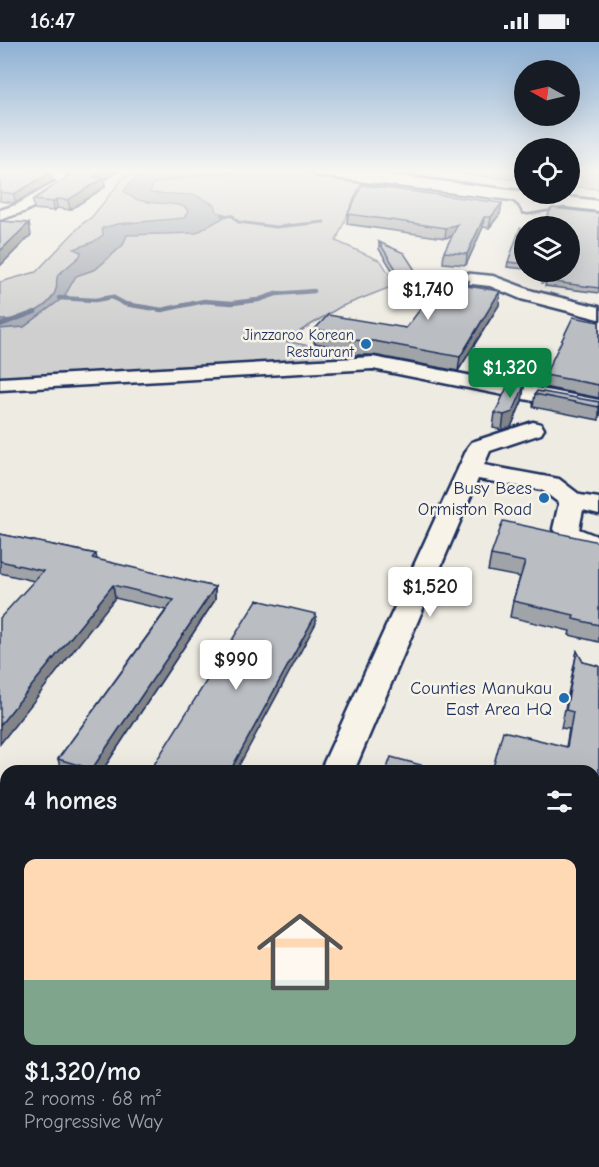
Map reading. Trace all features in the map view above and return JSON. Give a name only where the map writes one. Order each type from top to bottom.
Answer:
[{"type":"street","points":[[458,282],[494,275],[525,299],[564,309],[599,313]]},
{"type":"street","points":[[0,384],[372,363],[599,407]]},
{"type":"street","points":[[341,765],[475,458],[533,429]]},
{"type":"street","points":[[475,458],[550,484],[572,501],[599,506]]},
{"type":"street","points":[[572,501],[566,529],[571,537],[599,545]]},
{"type":"shaded area","points":[[83,224],[343,224],[336,241],[381,261],[396,285],[340,307],[284,341],[372,358],[0,382],[0,282],[36,272]]},
{"type":"shaded area","points":[[118,224],[213,224],[196,233],[127,235],[123,245],[96,269],[76,276],[64,297],[24,327],[0,329],[0,320],[16,319],[33,313],[47,303],[56,289],[58,275],[80,256],[81,252],[74,249],[93,242],[103,235],[102,228]]},
{"type":"building","points":[[0,224],[28,224],[0,251]]},
{"type":"building","points":[[414,224],[481,224],[467,254],[444,252],[458,224],[446,228]]},
{"type":"building","points":[[580,224],[599,224],[599,288],[554,282],[580,282]]},
{"type":"building","points":[[379,242],[404,253],[417,273],[399,274]]},
{"type":"building","points":[[514,245],[514,263],[508,262]]},
{"type":"building","points":[[444,278],[469,281],[466,286],[500,291],[460,357],[374,341],[348,340],[351,336],[315,329],[328,315],[406,328]]},
{"type":"building","points":[[573,317],[599,322],[599,385],[545,375]]},
{"type":"building","points":[[509,383],[524,386],[513,412],[504,415],[495,413]]},
{"type":"building","points":[[537,391],[599,402],[599,407],[535,394]]},
{"type":"building","points":[[503,521],[599,542],[599,625],[573,619],[574,615],[513,601],[525,562],[491,555]]},
{"type":"building","points":[[0,534],[96,554],[92,558],[215,587],[95,765],[78,765],[58,759],[174,600],[113,585],[0,725],[0,618],[43,571],[0,561]]},
{"type":"building","points":[[257,600],[316,614],[233,765],[154,765]]},
{"type":"building","points":[[577,651],[583,662],[599,666],[599,765],[494,765],[503,731],[567,747],[573,712],[566,710]]},
{"type":"building","points":[[391,757],[421,765],[388,765]]},
{"type":"waterway","points":[[249,224],[276,227],[310,224]]},
{"type":"waterway","points":[[59,298],[95,300],[112,297],[125,304],[162,310],[204,301],[232,303],[258,300],[276,294],[314,291]]},
{"type":"waterway","points":[[0,325],[35,312]]},
{"type":"place","name":"Jinzzaroo Korean Restaurant","points":[[366,344]]},
{"type":"place","name":"Busy Bees Ormiston Road","points":[[544,498]]},
{"type":"place","name":"Counties Manukau East Area HQ","points":[[564,698]]}]
